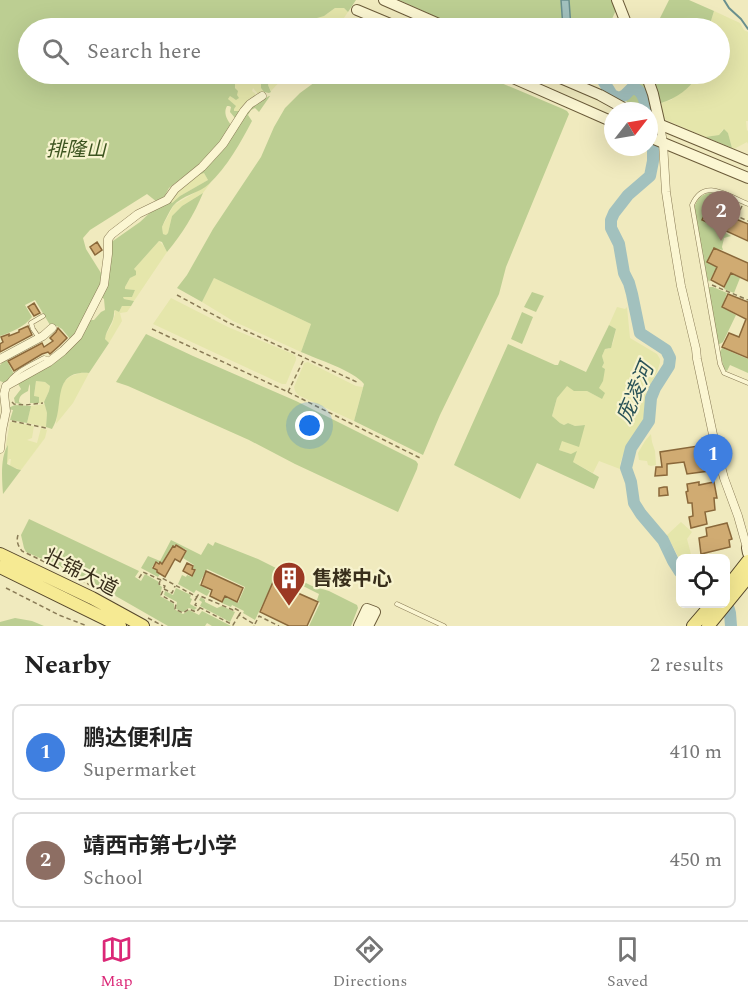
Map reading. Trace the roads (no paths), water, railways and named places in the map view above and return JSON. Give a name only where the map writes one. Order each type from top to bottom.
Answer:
[{"type":"main road","points":[[384,0],[425,18]]},
{"type":"main road","points":[[617,0],[623,18]]},
{"type":"main road","points":[[357,10],[376,18]]},
{"type":"main road","points":[[527,84],[604,118]]},
{"type":"main road","points":[[574,84],[612,102]]},
{"type":"main road","points":[[650,84],[653,102]]},
{"type":"main road","points":[[658,124],[748,161]]},
{"type":"main road","points":[[658,141],[748,178]]},
{"type":"main road","name":"壮锦大道","points":[[0,554],[145,621]]},
{"type":"main road","points":[[731,587],[748,561]]},
{"type":"main road","name":"壮锦大道","points":[[0,567],[120,626]]},
{"type":"main road","points":[[731,587],[748,577]]},
{"type":"main road","points":[[693,626],[716,608]]},
{"type":"main road","points":[[708,626],[716,608]]},
{"type":"main road","points":[[360,626],[368,609],[375,612],[368,626]]},
{"type":"street","points":[[0,449],[1,425],[6,411],[3,395],[5,388],[8,384],[51,360],[78,336],[104,285],[108,239],[138,214],[167,200],[175,189],[202,167],[223,144],[244,111],[262,96]]},
{"type":"street","points":[[658,154],[681,286],[715,444],[748,551]]},
{"type":"street","points":[[0,359],[39,338],[52,328]]},
{"type":"lane","points":[[746,203],[717,191],[706,190],[698,194],[692,209],[721,369],[728,375],[748,383]]},
{"type":"lane","points":[[39,338],[31,323],[43,316]]},
{"type":"lane","points":[[397,604],[444,626]]},
{"type":"water","points":[[561,0],[569,0],[570,18],[562,18]]},
{"type":"water","points":[[633,86],[637,87],[643,91],[646,102],[643,102],[638,93],[633,90],[625,97],[627,91]]},
{"type":"waterway","points":[[724,0],[748,29]]},
{"type":"waterway","name":"庞凌河","points":[[605,84],[612,95],[619,98],[632,88],[636,89],[643,96],[645,102]]},
{"type":"waterway","name":"庞凌河","points":[[653,156],[650,176],[628,195],[614,213],[611,228],[619,244],[640,333],[666,350],[670,358],[669,366],[651,398],[649,421],[631,448],[626,468],[634,503],[663,540],[676,566]]},
{"type":"waterway","name":"庞凌河","points":[[728,608],[731,626]]},
{"type":"place","name":"靖西市第七小学","points":[[721,241]]},
{"type":"place","name":"鹏达便利店","points":[[713,484]]},
{"type":"place","name":"售楼中心","points":[[289,607]]},
{"type":"park label","name":"排隆山","points":[[76,149]]}]
